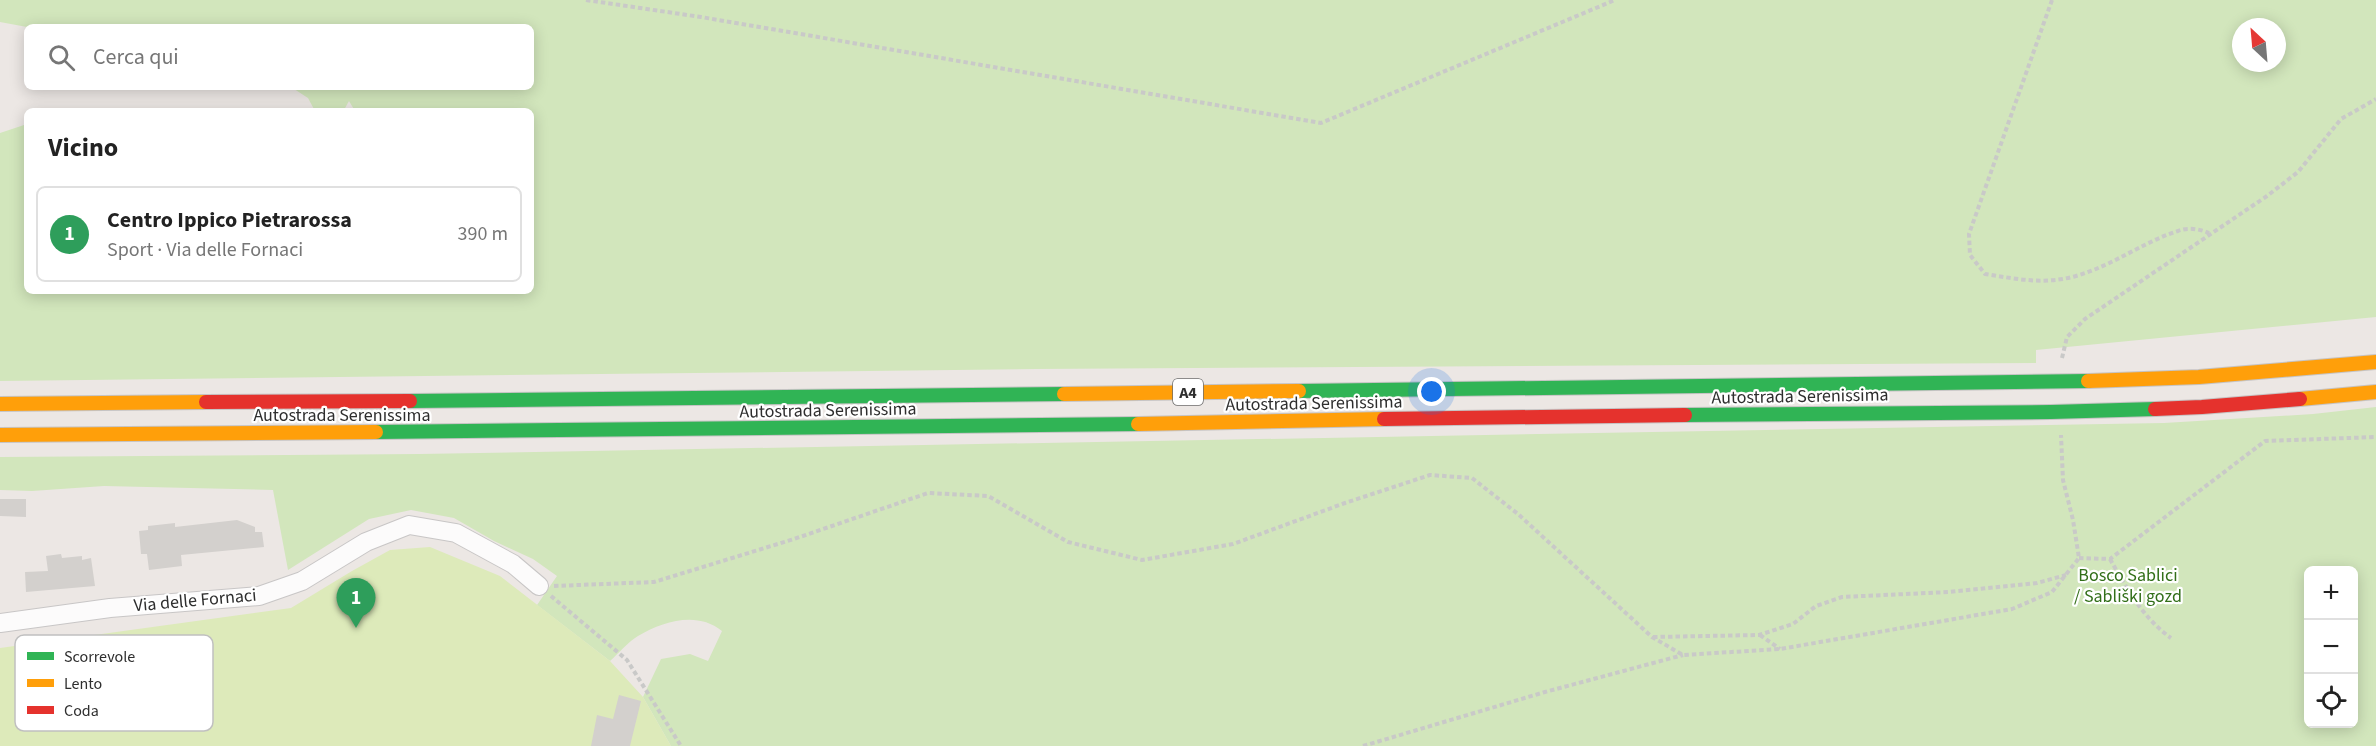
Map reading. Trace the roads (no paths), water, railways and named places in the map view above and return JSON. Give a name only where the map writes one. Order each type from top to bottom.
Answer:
[{"type":"highway","name":"Autostrada Serenissima","points":[[0,404],[563,400],[2124,381],[2376,362]]},
{"type":"highway","name":"Autostrada Serenissima","points":[[0,435],[1002,426],[1499,417],[2051,412],[2202,406],[2376,392]]},
{"type":"street","name":"Via delle Fornaci","points":[[0,623],[110,608],[259,596],[302,581],[366,542],[409,525],[456,533],[513,564],[539,586]]},
{"type":"place","name":"Centro Ippico Pietrarossa","points":[[356,628]]},
{"type":"park label","name":"Bosco Sablici / Sabliški gozd","points":[[2128,585]]}]
